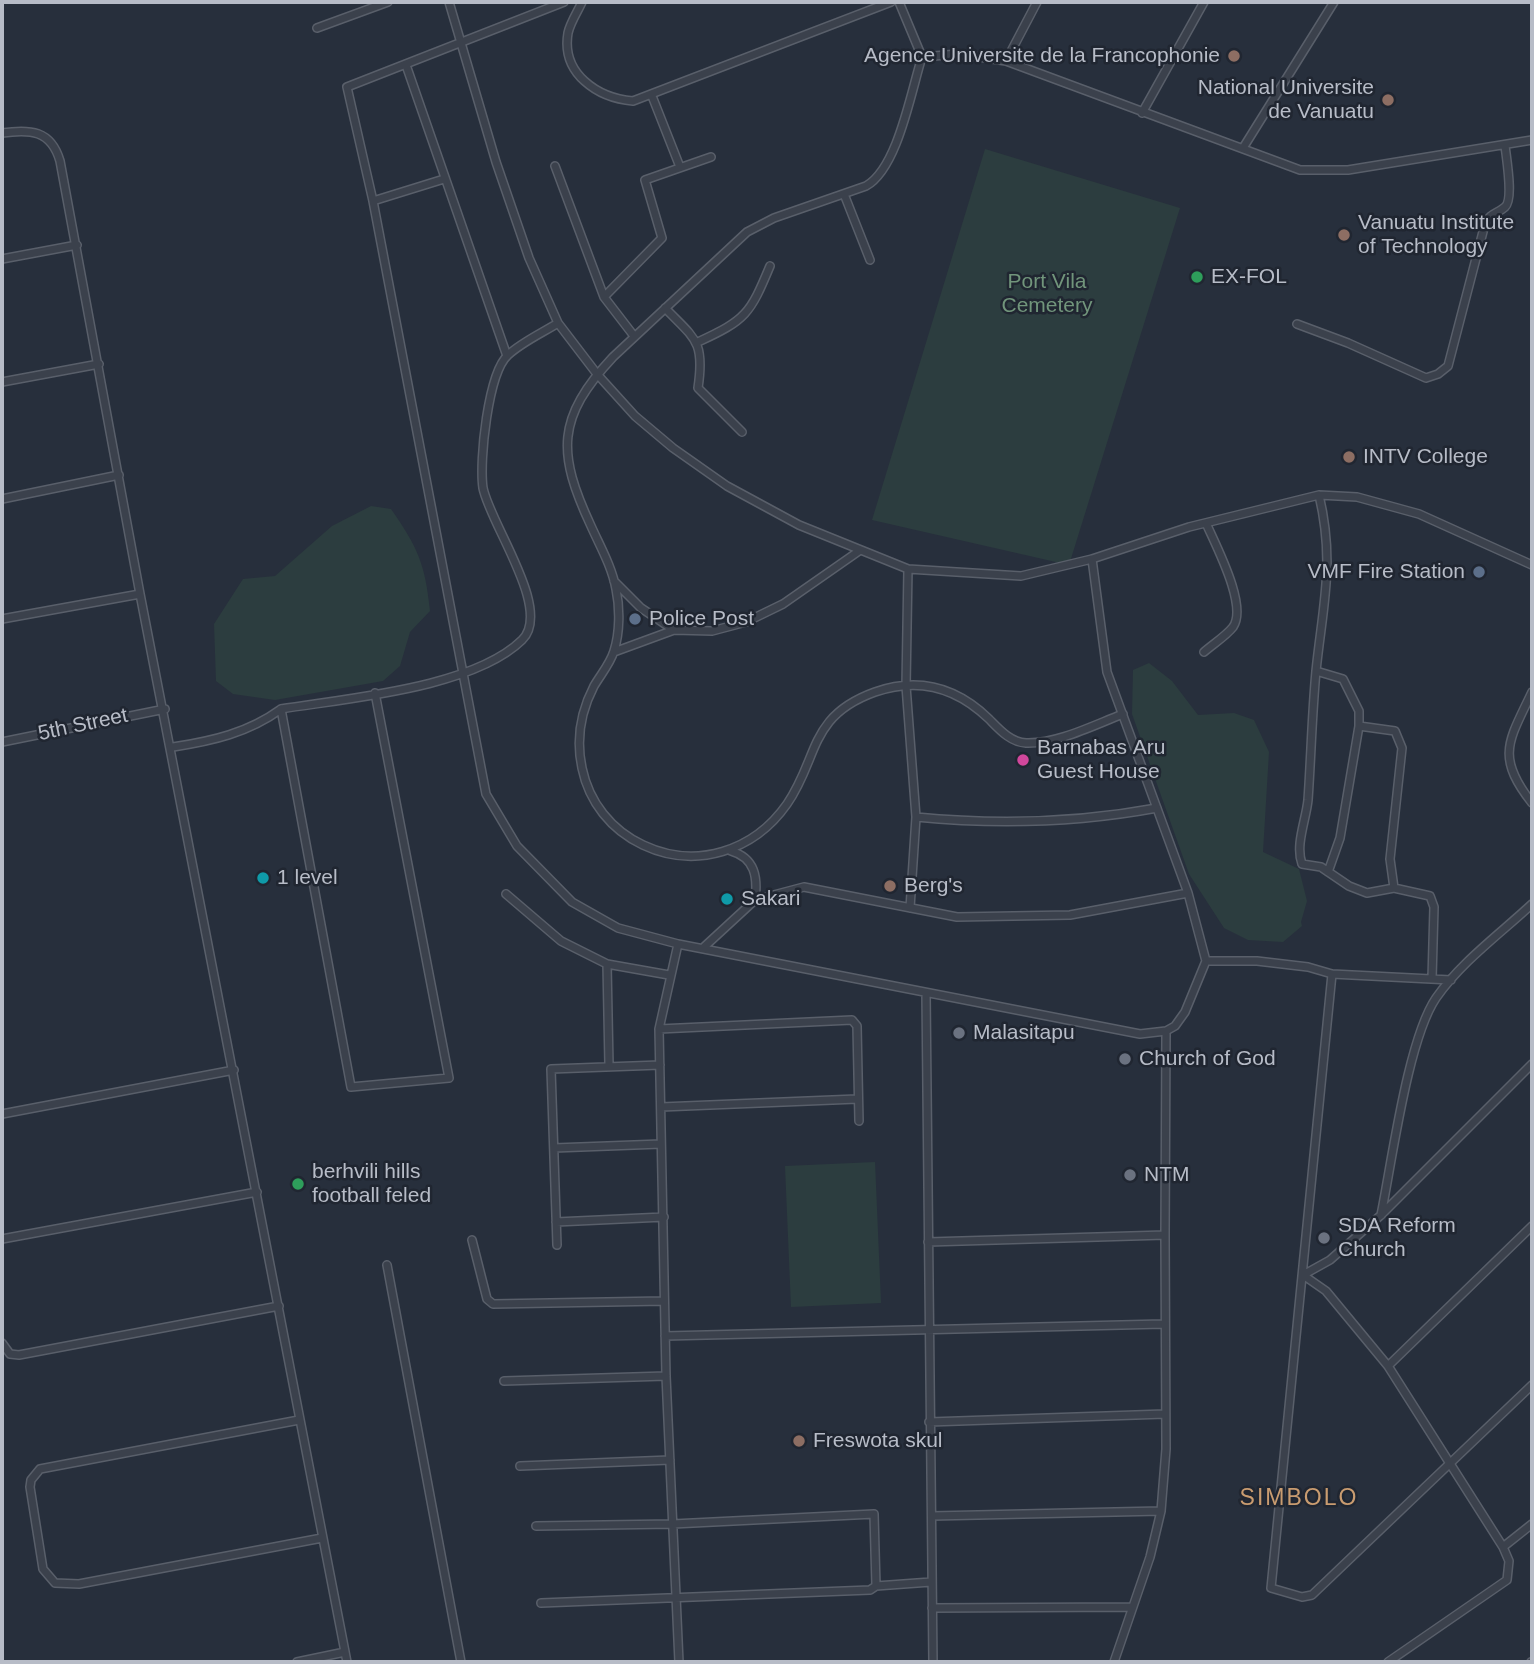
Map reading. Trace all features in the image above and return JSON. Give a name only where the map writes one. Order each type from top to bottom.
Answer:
[{"type":"street","points":[[317,28],[388,2]]},
{"type":"street","points":[[449,2],[529,258],[558,323],[597,374],[635,416],[673,448],[727,486],[799,525],[908,569],[1021,576],[1092,559],[1206,523],[1319,495],[1357,497],[1419,514],[1532,565]]},
{"type":"street","points":[[564,2],[347,87],[373,201],[486,794],[517,846],[572,902],[618,928],[678,944],[704,947],[926,994],[1140,1034],[1166,1031],[1175,1026],[1185,1012],[1206,961],[1188,894],[1107,672],[1092,559]]},
{"type":"street","points":[[582,2],[568,33],[575,68],[585,83],[614,99],[633,101],[652,96],[891,2]]},
{"type":"street","points":[[755,900],[756,877],[753,867],[743,854],[732,851],[697,857],[663,853],[629,838],[597,806],[582,768],[580,729],[590,696],[614,652],[618,625],[614,580],[571,477],[566,447],[568,424],[597,374],[634,336],[747,232],[774,218],[873,183],[884,169],[922,57],[900,2]]},
{"type":"street","points":[[1006,61],[1037,2]]},
{"type":"street","points":[[1142,113],[1203,2]]},
{"type":"street","points":[[1243,148],[1334,2]]},
{"type":"street","points":[[922,57],[958,54],[1006,61],[1243,148],[1281,165],[1322,172],[1532,140]]},
{"type":"street","points":[[406,65],[507,356]]},
{"type":"street","points":[[652,96],[680,167]]},
{"type":"street","points":[[2,133],[29,130],[40,133],[57,148],[140,594],[173,747],[347,1662]]},
{"type":"street","points":[[1297,324],[1348,343],[1426,378],[1445,369],[1485,224],[1489,216],[1503,209],[1509,201],[1505,145]]},
{"type":"street","points":[[604,297],[662,238],[645,180],[711,157]]},
{"type":"street","points":[[555,166],[604,297],[634,336]]},
{"type":"street","points":[[373,201],[444,178]]},
{"type":"street","points":[[844,194],[870,260]]},
{"type":"street","points":[[2,259],[77,245]]},
{"type":"street","points":[[698,342],[744,318],[752,307],[770,266]]},
{"type":"street","points":[[665,308],[698,342],[701,371],[698,388],[742,432]]},
{"type":"street","points":[[173,747],[218,740],[264,722],[281,709],[416,687],[463,675],[522,640],[530,629],[533,617],[483,488],[489,392],[507,356],[558,323]]},
{"type":"street","points":[[2,382],[99,364]]},
{"type":"street","points":[[2,499],[119,475]]},
{"type":"street","points":[[1319,495],[1328,532],[1328,590],[1316,671],[1307,811],[1299,855],[1303,864],[1321,867],[1349,886],[1367,893],[1394,888],[1430,896],[1434,907],[1432,979]]},
{"type":"street","points":[[1203,652],[1232,627],[1238,615],[1228,575],[1206,523]]},
{"type":"street","points":[[614,652],[674,630],[712,631],[746,622],[783,604],[859,551]]},
{"type":"street","points":[[908,569],[906,686],[916,817],[910,908]]},
{"type":"street","points":[[614,580],[641,608],[674,630]]},
{"type":"street","points":[[2,619],[140,594]]},
{"type":"street","points":[[1316,671],[1343,679],[1359,711],[1359,726],[1340,838],[1328,872]]},
{"type":"street","points":[[732,851],[768,826],[790,801],[825,726],[863,697],[906,686],[932,685],[950,691],[978,709],[1009,737],[1027,743],[1089,727],[1123,714]]},
{"type":"street","points":[[1532,692],[1513,733],[1509,759],[1513,779],[1532,803]]},
{"type":"street","points":[[281,709],[351,1087],[449,1078],[375,693]]},
{"type":"street","name":"5th Street","points":[[2,742],[165,709]]},
{"type":"street","points":[[1359,726],[1395,731],[1402,748],[1390,859],[1394,888]]},
{"type":"street","points":[[916,817],[976,823],[1046,822],[1157,808]]},
{"type":"street","points":[[704,947],[755,900],[804,887],[957,917],[1070,915],[1188,894]]},
{"type":"street","points":[[506,894],[561,941],[607,964],[669,975]]},
{"type":"street","points":[[1381,1215],[1419,1037],[1435,999],[1451,980],[1532,904]]},
{"type":"street","points":[[678,944],[659,1029],[666,1376],[678,1662]]},
{"type":"street","points":[[1206,961],[1257,961],[1308,967],[1332,974],[1451,980]]},
{"type":"street","points":[[607,964],[605,984],[608,1065]]},
{"type":"street","points":[[1332,974],[1271,1588],[1302,1597],[1312,1595],[1532,1385]]},
{"type":"street","points":[[926,994],[933,1662]]},
{"type":"street","points":[[659,1029],[852,1020],[857,1026],[859,1121]]},
{"type":"street","points":[[1114,1662],[1150,1557],[1161,1511],[1165,1414],[1163,1324],[1166,1031]]},
{"type":"street","points":[[1303,1275],[1330,1261],[1381,1215],[1532,1064]]},
{"type":"street","points":[[557,1245],[551,1069],[660,1065]]},
{"type":"street","points":[[2,1114],[234,1070]]},
{"type":"street","points":[[661,1107],[857,1098]]},
{"type":"street","points":[[554,1148],[661,1144]]},
{"type":"street","points":[[2,1239],[257,1192]]},
{"type":"street","points":[[556,1222],[664,1217]]},
{"type":"street","points":[[1388,1366],[1532,1226]]},
{"type":"street","points":[[928,1242],[1165,1235]]},
{"type":"street","points":[[472,1240],[487,1299],[493,1304],[664,1301]]},
{"type":"street","points":[[387,1265],[461,1662]]},
{"type":"street","points":[[1303,1275],[1326,1291],[1388,1366],[1503,1546],[1509,1561],[1507,1580],[1388,1662]]},
{"type":"street","points":[[2,1343],[10,1354],[19,1355],[279,1306]]},
{"type":"street","points":[[665,1336],[1163,1324]]},
{"type":"street","points":[[504,1381],[666,1376]]},
{"type":"street","points":[[929,1422],[1165,1414]]},
{"type":"street","points":[[299,1420],[40,1469],[31,1480],[30,1487],[43,1569],[55,1583],[79,1584],[322,1538]]},
{"type":"street","points":[[520,1466],[670,1460]]},
{"type":"street","points":[[932,1516],[1161,1511]]},
{"type":"street","points":[[536,1526],[673,1524],[874,1514],[876,1586]]},
{"type":"street","points":[[1503,1546],[1532,1524]]},
{"type":"street","points":[[541,1603],[870,1590],[876,1586],[931,1582]]},
{"type":"street","points":[[932,1608],[1132,1607]]},
{"type":"street","points":[[297,1662],[345,1652]]},
{"type":"green space","name":"Port Vila Cemetery","points":[[985,149],[1180,208],[1069,565],[872,520]]},
{"type":"green space","points":[[371,506],[391,509],[414,546],[426,580],[430,611],[410,632],[400,666],[383,681],[275,700],[233,694],[216,681],[214,624],[243,579],[275,576],[332,526]]},
{"type":"green space","points":[[1149,663],[1172,681],[1198,715],[1234,713],[1254,720],[1269,752],[1263,852],[1299,869],[1307,901],[1302,926],[1283,942],[1248,940],[1224,928],[1189,874],[1132,714],[1133,670]]},
{"type":"green space","points":[[875,1162],[881,1303],[791,1307],[785,1166]]},
{"type":"place","name":"Agence Universite de la Francophonie","points":[[1234,56]]},
{"type":"place","name":"National Universite de Vanuatu","points":[[1388,100]]},
{"type":"place","name":"Vanuatu Institute of Technology","points":[[1344,235]]},
{"type":"place","name":"EX-FOL","points":[[1197,277]]},
{"type":"place","name":"INTV College","points":[[1349,457]]},
{"type":"place","name":"VMF Fire Station","points":[[1479,572]]},
{"type":"place","name":"Police Post","points":[[635,619]]},
{"type":"place","name":"Barnabas Aru Guest House","points":[[1023,760]]},
{"type":"place","name":"1 level","points":[[263,878]]},
{"type":"place","name":"Berg's","points":[[890,886]]},
{"type":"place","name":"Sakari","points":[[727,899]]},
{"type":"place","name":"Malasitapu","points":[[959,1033]]},
{"type":"place","name":"Church of God","points":[[1125,1059]]},
{"type":"place","name":"NTM","points":[[1130,1175]]},
{"type":"place","name":"berhvili hills football feled","points":[[298,1184]]},
{"type":"place","name":"SDA Reform Church","points":[[1324,1238]]},
{"type":"place","name":"Freswota skul","points":[[799,1441]]},
{"type":"district","name":"SIMBOLO","points":[[1299,1499]]}]
